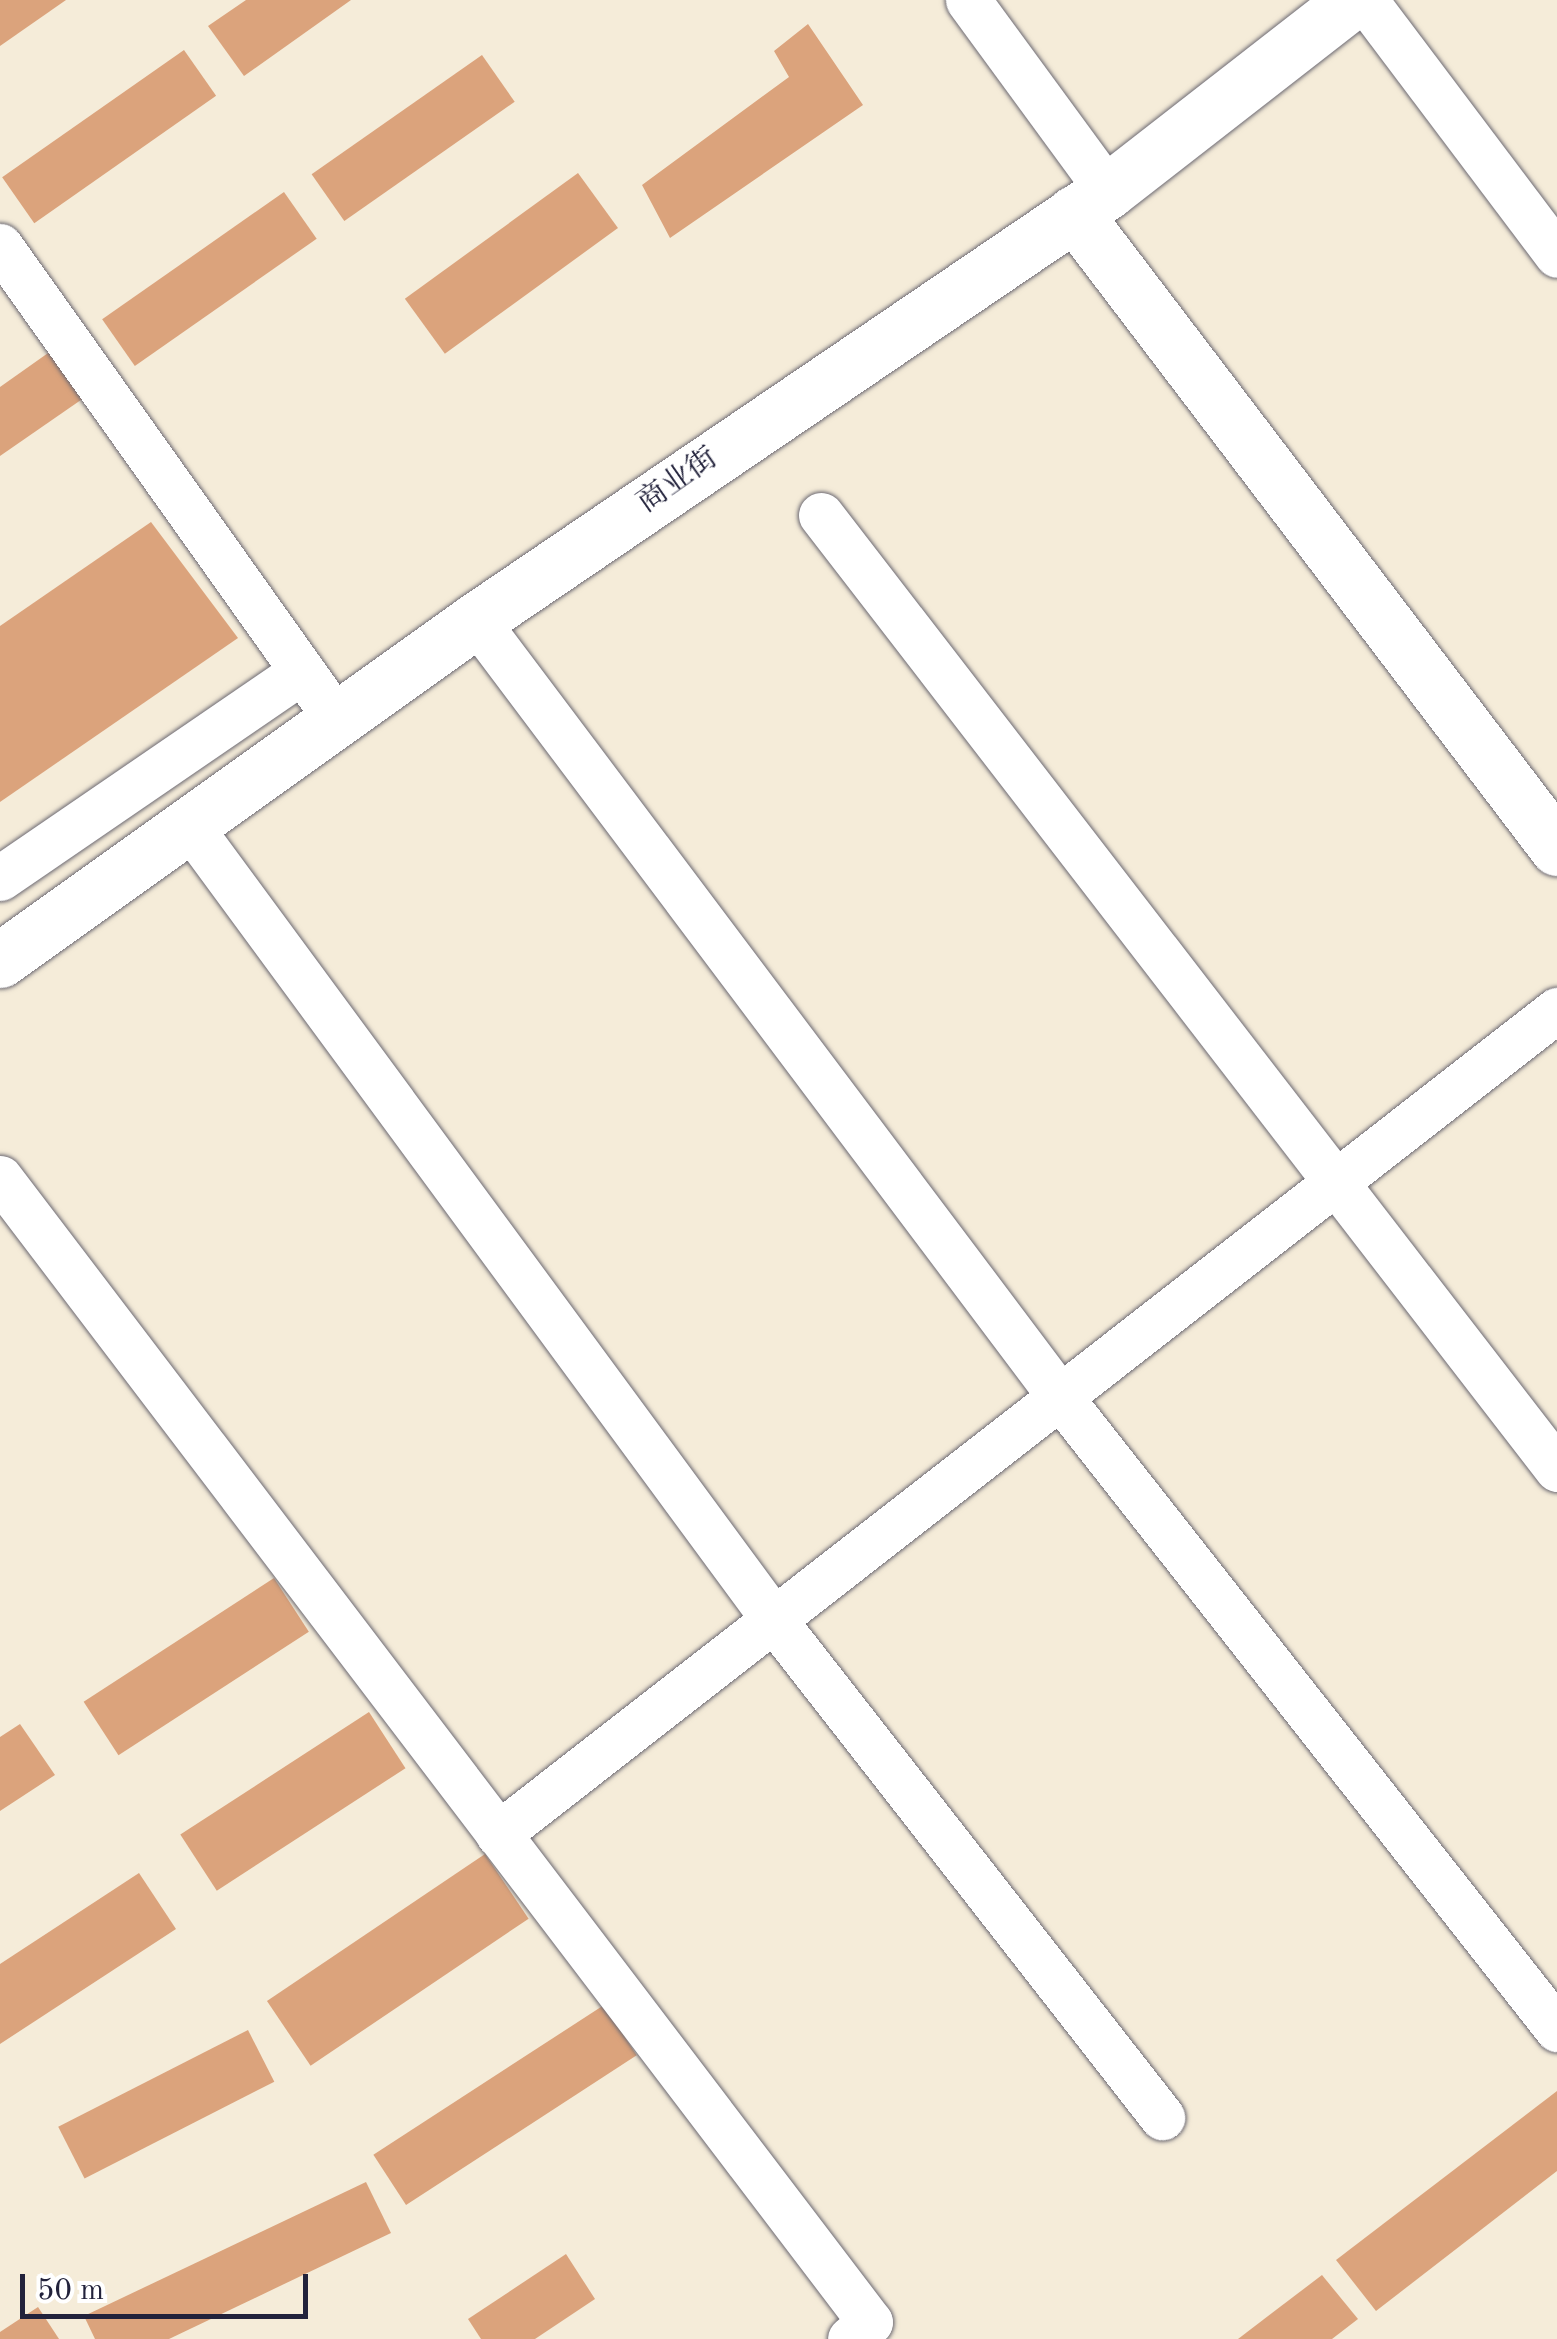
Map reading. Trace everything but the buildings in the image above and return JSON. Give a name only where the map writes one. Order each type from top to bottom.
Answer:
[{"type":"street","points":[[968,0],[1091,202],[1557,848]]},
{"type":"street","name":"商业街","points":[[0,960],[476,620],[1091,202],[1353,0]]},
{"type":"street","points":[[1364,0],[1557,254]]},
{"type":"street","points":[[0,246],[337,720]]},
{"type":"street","points":[[821,515],[1557,1469]]},
{"type":"street","points":[[476,620],[1061,1398],[1557,2029]]},
{"type":"street","points":[[0,878],[302,670]]},
{"type":"street","points":[[189,824],[774,1620],[1162,2117]]},
{"type":"street","points":[[498,1834],[1557,1010]]},
{"type":"street","points":[[0,1178],[870,2322],[850,2339]]}]
